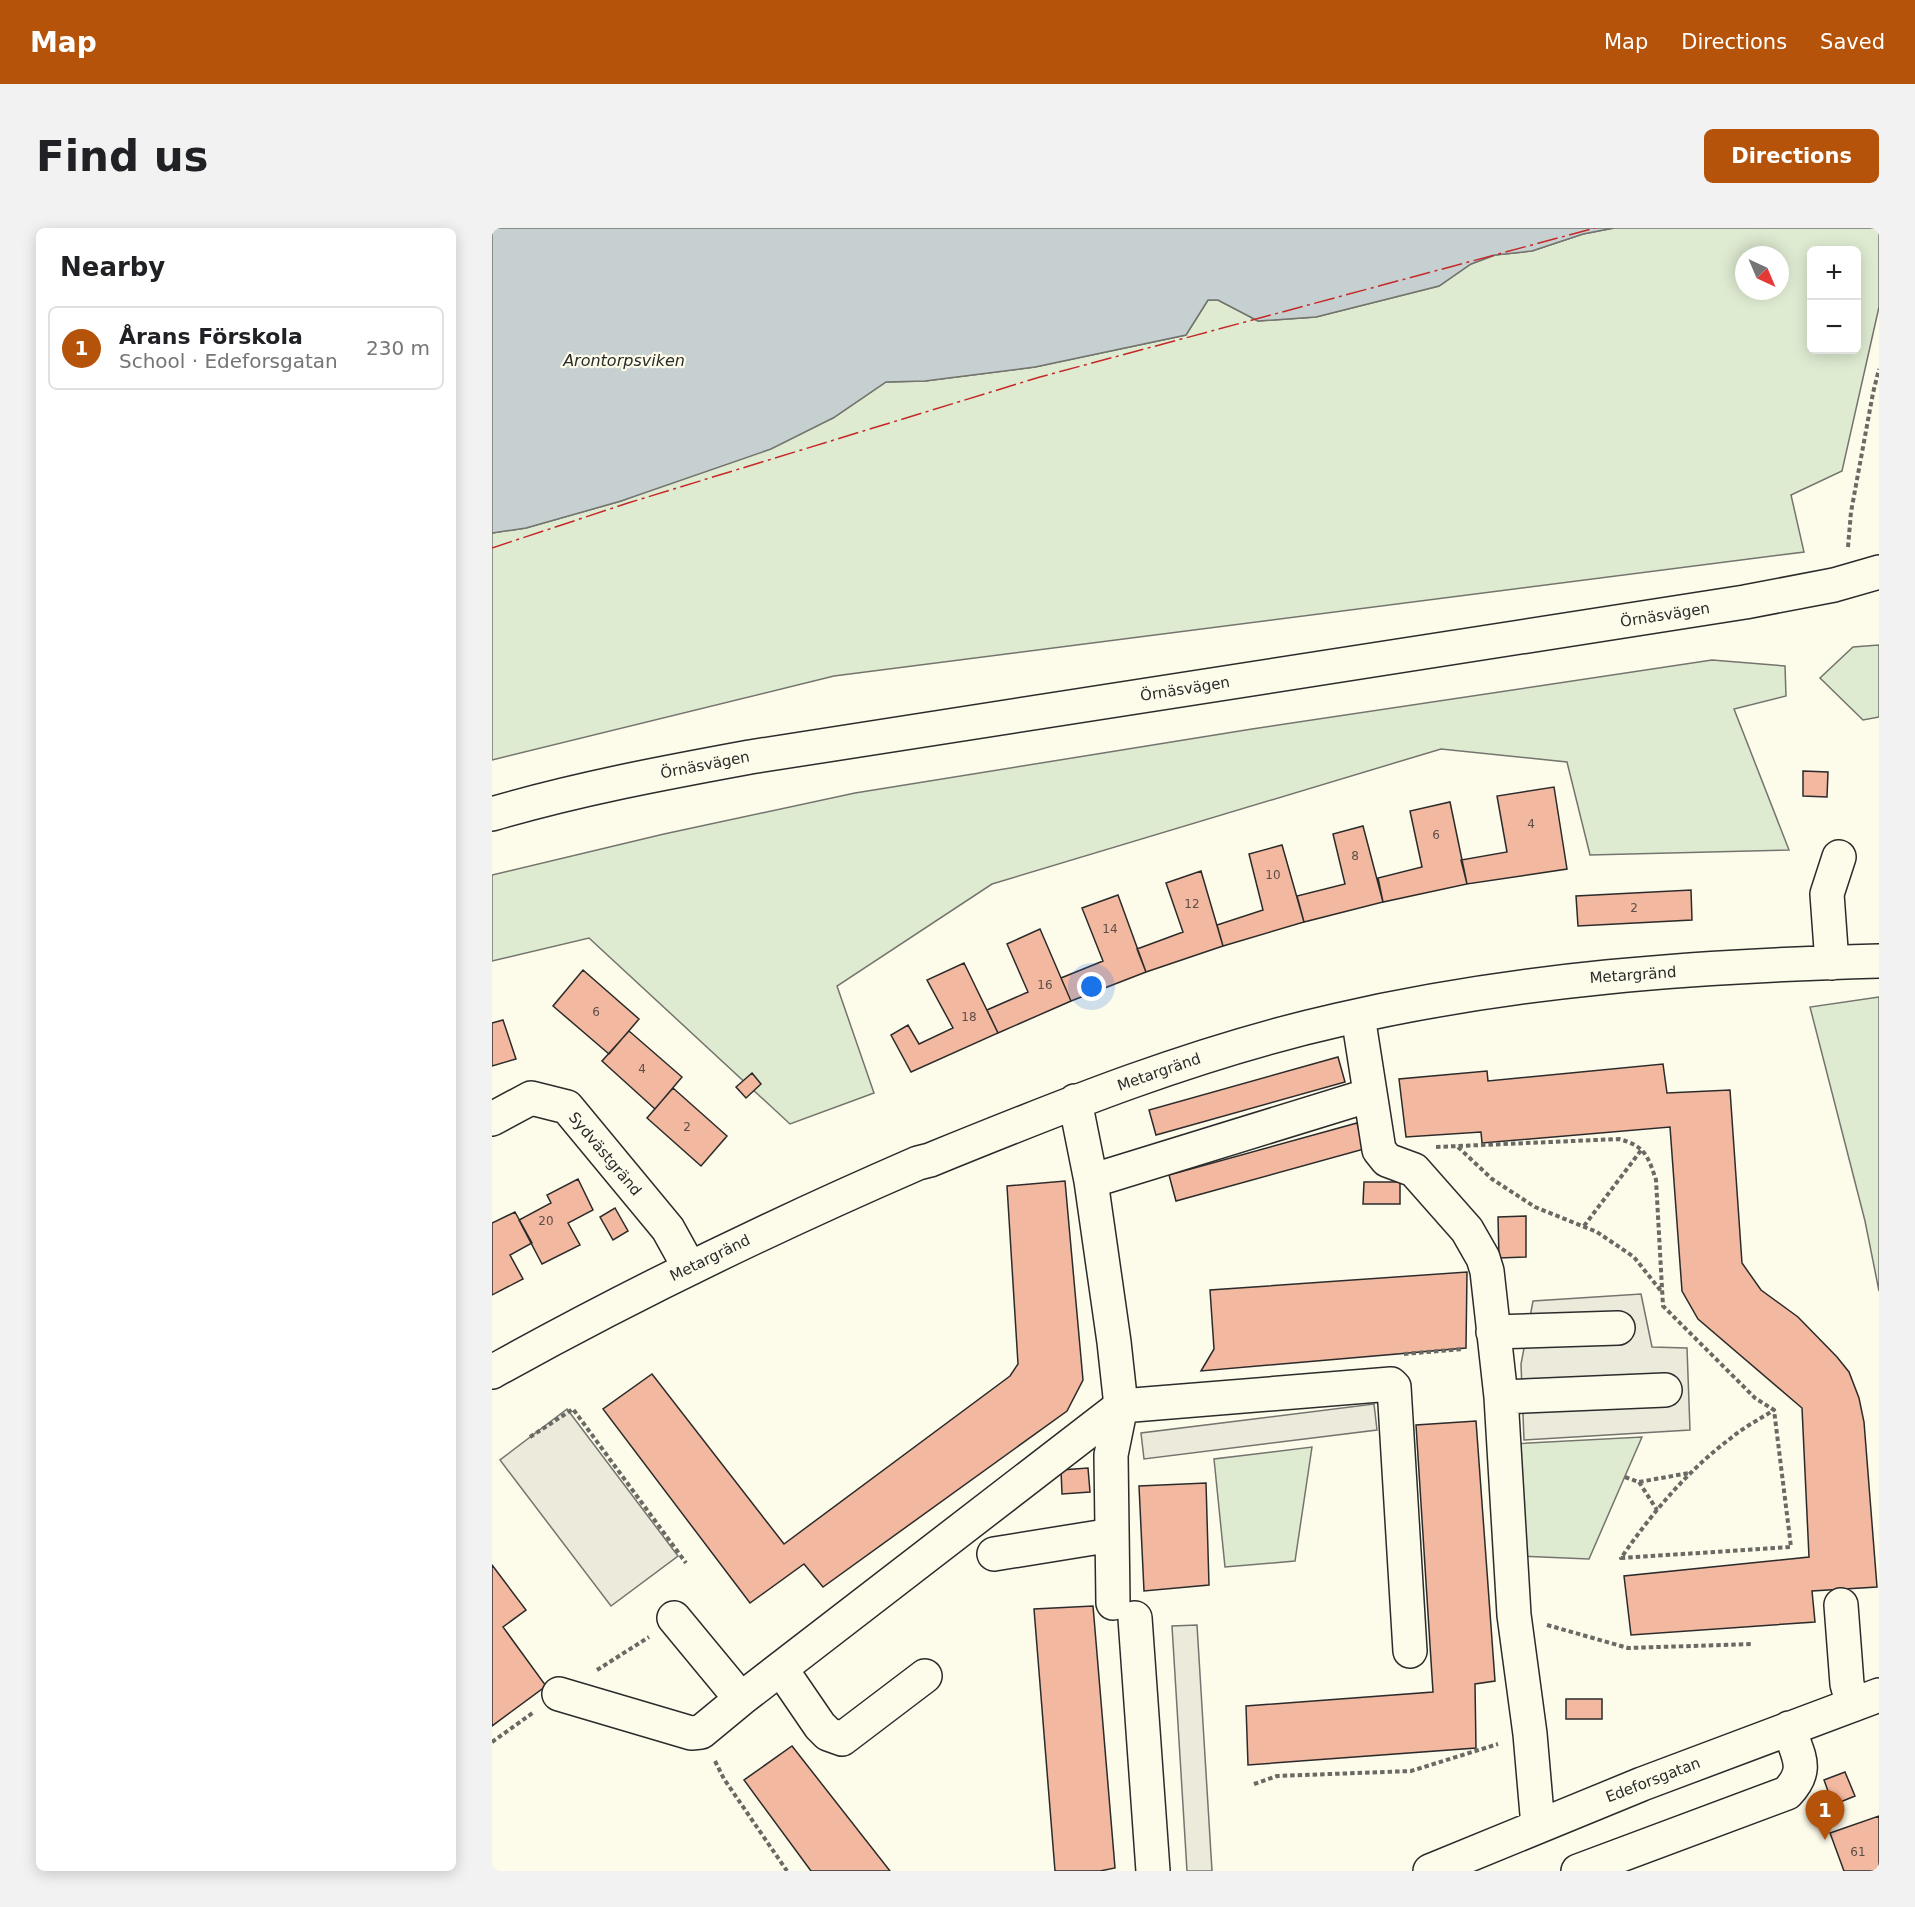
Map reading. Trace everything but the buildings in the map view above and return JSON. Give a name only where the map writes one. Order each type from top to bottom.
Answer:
[{"type":"street","name":"Örnäsvägen","points":[[492,814],[629,780],[750,756],[1724,605],[1834,585],[1864,576]]},
{"type":"street","points":[[1832,963],[1827,894],[1839,857]]},
{"type":"street","name":"Metargränd","points":[[492,1372],[689,1267],[836,1198],[1075,1101],[1177,1065],[1247,1044],[1358,1016],[1469,994],[1575,980],[1879,962]]},
{"type":"street","points":[[1358,1016],[1379,1150],[1387,1160],[1413,1170],[1467,1230],[1483,1258],[1487,1271],[1501,1397],[1514,1615],[1530,1734],[1538,1826]]},
{"type":"street","points":[[1091,1181],[1370,1095]]},
{"type":"street","name":"Sydvästgränd","points":[[492,1119],[531,1098],[567,1107],[668,1229],[689,1267]]},
{"type":"street","points":[[1075,1101],[1091,1181],[1121,1406],[1111,1455],[1112,1535],[1124,1610],[1153,1871]]},
{"type":"street","points":[[1494,1332],[1618,1328]]},
{"type":"street","points":[[559,1694],[682,1731],[701,1732],[1121,1406],[1391,1384],[1395,1387],[1410,1651]]},
{"type":"street","points":[[1501,1397],[1665,1390]]},
{"type":"street","points":[[994,1554],[1112,1535]]},
{"type":"street","points":[[1841,1605],[1847,1684],[1866,1700]]},
{"type":"street","points":[[674,1618],[741,1699]]},
{"type":"street","points":[[781,1669],[820,1726],[828,1734],[842,1739],[925,1676]]},
{"type":"street","name":"Edeforsgatan","points":[[1430,1871],[1538,1826],[1866,1700]]},
{"type":"street","points":[[1578,1871],[1787,1793],[1796,1783],[1802,1771],[1789,1728]]},
{"type":"path","points":[[1864,576],[1848,543],[1851,512],[1879,369]]},
{"type":"path","points":[[1435,1147],[1619,1139],[1642,1149],[1650,1160],[1656,1180],[1663,1306],[1755,1398],[1774,1410]]},
{"type":"path","points":[[1458,1146],[1492,1179],[1535,1207],[1597,1232],[1635,1257],[1662,1292]]},
{"type":"path","points":[[1584,1226],[1642,1149]]},
{"type":"path","points":[[530,1437],[573,1409],[686,1563]]},
{"type":"path","points":[[1774,1410],[1791,1547],[1621,1558],[1643,1525],[1690,1473],[1732,1436],[1774,1410]]},
{"type":"path","points":[[1624,1477],[1639,1482],[1690,1473]]},
{"type":"path","points":[[1639,1482],[1657,1510]]},
{"type":"path","points":[[1514,1615],[1628,1648],[1753,1644]]},
{"type":"path","points":[[701,1732],[724,1779],[787,1871]]},
{"type":"path","points":[[1254,1784],[1277,1776],[1411,1771],[1530,1734]]},
{"type":"green space","points":[[1614,228],[1879,228],[1879,307],[1842,471],[1791,495],[1804,552],[834,676],[492,760],[492,533],[526,528],[621,501],[833,418],[886,382],[925,381],[1035,367],[1186,335],[1208,300],[1218,300],[1258,321],[1316,317],[1439,286],[1471,264],[1495,255],[1532,251],[1583,234]]},
{"type":"green space","points":[[1879,645],[1879,717],[1863,720],[1820,678],[1853,647]]},
{"type":"green space","points":[[1712,660],[1785,666],[1786,696],[1734,709],[1789,850],[1590,855],[1567,762],[1441,749],[992,884],[837,986],[874,1093],[790,1124],[589,938],[492,961],[492,875],[664,834],[855,793],[1252,729]]},
{"type":"green space","points":[[1879,997],[1879,1291],[1865,1221],[1810,1007]]},
{"type":"green space","points":[[1642,1437],[1589,1559],[1520,1556],[1512,1444]]},
{"type":"green space","points":[[1312,1447],[1295,1561],[1225,1567],[1214,1459]]},
{"type":"shaded area","points":[[1641,1294],[1652,1347],[1687,1348],[1690,1430],[1524,1440],[1521,1364],[1533,1301]]},
{"type":"shaded area","points":[[1374,1404],[1377,1430],[1144,1459],[1141,1433]]},
{"type":"shaded area","points":[[567,1409],[678,1556],[611,1606],[500,1460]]},
{"type":"shaded area","points":[[1197,1625],[1212,1871],[1187,1871],[1172,1626]]},
{"type":"water","name":"Arontorpsviken","points":[[492,228],[1614,228],[1583,234],[1532,251],[1495,255],[1471,264],[1439,286],[1316,317],[1258,321],[1218,300],[1208,300],[1186,335],[1035,367],[925,381],[886,382],[833,418],[771,449],[621,501],[526,528],[492,533]]},
{"type":"power","points":[[492,548],[628,503],[1040,377],[1595,228]]},
{"type":"place","name":"Årans Förskola","points":[[1825,1840]]}]
